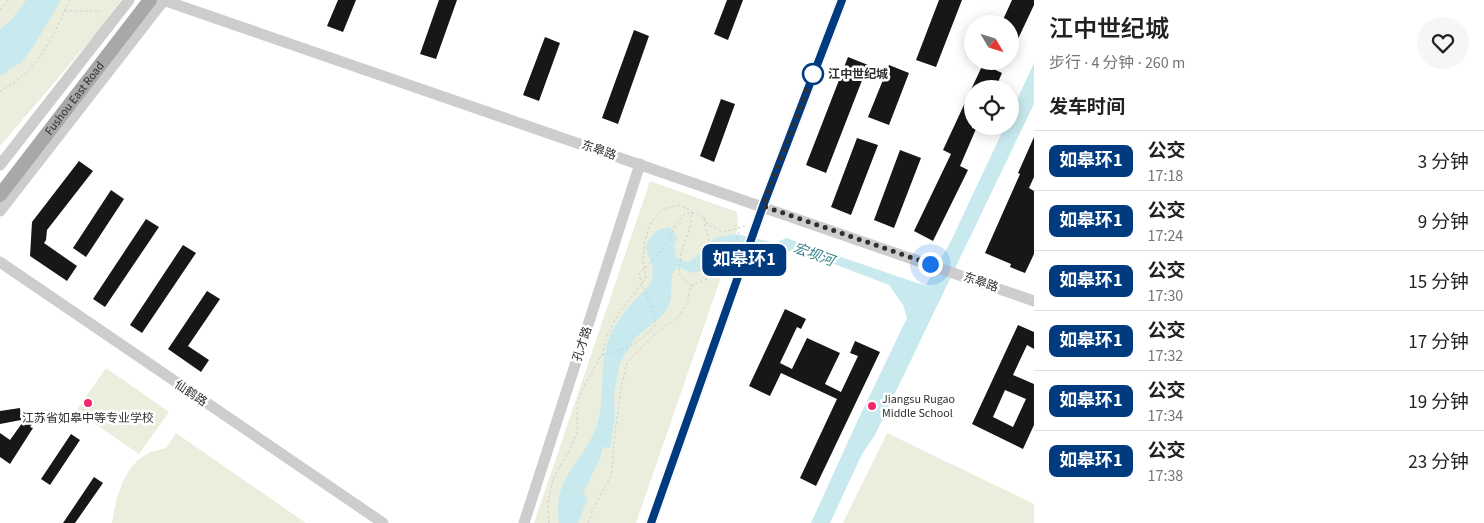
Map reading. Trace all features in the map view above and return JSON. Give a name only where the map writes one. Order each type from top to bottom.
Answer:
[{"type":"main road","name":"Fushou East Road","points":[[0,181],[141,0]]},
{"type":"main road","name":"Fushou East Road","points":[[0,195],[150,0]]},
{"type":"street","points":[[0,165],[129,0]]},
{"type":"street","points":[[0,211],[164,0]]},
{"type":"street","name":"东皋路","points":[[164,0],[1034,301]]},
{"type":"street","points":[[651,523],[763,206],[842,0]]},
{"type":"street","name":"孔才路","points":[[524,523],[640,164]]},
{"type":"street","name":"仙鹤路","points":[[0,262],[383,523]]},
{"type":"path","points":[[0,10],[8,0]]},
{"type":"path","points":[[0,91],[12,85],[27,73],[38,60],[50,42],[69,0]]},
{"type":"path","points":[[64,11],[101,11]]},
{"type":"path","points":[[549,523],[548,502],[553,479],[570,450],[577,433],[578,407],[583,387],[602,355],[607,336],[617,316],[646,278],[643,259],[645,240],[651,223],[662,210],[678,205],[692,210],[690,228],[681,253],[679,274],[691,286]]},
{"type":"path","points":[[602,355],[621,350],[640,341],[655,326],[655,314],[642,286],[639,274],[664,247],[676,224],[686,213],[697,212],[708,225],[724,232],[740,229],[733,250],[723,259],[716,275],[691,286]]},
{"type":"path","points":[[704,218],[706,232],[716,255],[723,259]]},
{"type":"path","points":[[588,523],[594,506],[612,474],[621,387],[627,363],[654,335],[677,318],[688,304],[691,286]]},
{"type":"green space","points":[[0,0],[121,0],[100,29],[0,146]]},
{"type":"green space","points":[[650,181],[737,212],[738,228],[636,523],[534,523]]},
{"type":"green space","points":[[106,368],[169,412],[139,454],[76,411]]},
{"type":"green space","points":[[176,433],[306,523],[112,523],[126,475],[147,454],[166,448]]},
{"type":"green space","points":[[887,433],[1034,504],[1034,523],[843,523]]},
{"type":"water","points":[[26,0],[61,0],[22,62],[0,76],[0,29],[11,20]]},
{"type":"water","name":"宏坝河","points":[[1034,63],[1034,104],[875,435],[862,454],[830,523],[811,523],[907,318],[903,305],[889,285],[795,249],[786,253],[762,256],[729,244],[717,247],[711,253],[711,261],[705,270],[692,273],[678,267],[672,274],[671,298],[668,307],[663,315],[635,338],[620,363],[614,394],[615,418],[610,448],[603,447],[600,458],[583,494],[588,498],[578,523],[559,523],[558,508],[563,483],[589,442],[598,420],[602,399],[603,365],[609,338],[621,317],[646,288],[653,276],[653,268],[646,246],[655,232],[670,227],[677,237],[674,247],[676,257],[688,262],[718,237],[736,234],[776,243],[786,238],[926,285],[950,243],[1001,135],[1019,135],[1019,96]]},
{"type":"building","points":[[338,0],[356,0],[343,32],[327,26]]},
{"type":"building","points":[[439,0],[457,0],[436,59],[420,54]]},
{"type":"building","points":[[727,0],[743,0],[728,40],[714,34]]},
{"type":"building","points":[[939,0],[962,0],[936,67],[916,60]]},
{"type":"building","points":[[1012,0],[1034,0],[1034,5],[1019,37],[1019,15],[1005,15]]},
{"type":"building","points":[[634,30],[649,36],[618,124],[602,118]]},
{"type":"building","points":[[545,37],[560,43],[539,101],[523,95]]},
{"type":"building","points":[[848,57],[868,65],[826,173],[806,165]]},
{"type":"building","points":[[889,65],[909,73],[889,125],[868,117]]},
{"type":"building","points":[[980,70],[996,70],[1002,73],[999,80],[976,80]]},
{"type":"building","points":[[721,99],[735,104],[714,162],[700,156]]},
{"type":"building","points":[[964,105],[964,135],[973,135],[960,166],[968,170],[933,241],[914,231],[951,154],[943,150]]},
{"type":"building","points":[[1034,137],[1034,177],[1029,188],[1034,191],[1034,254],[1025,273],[1010,267],[1011,264],[985,253],[1020,174],[1018,173]]},
{"type":"building","points":[[857,138],[878,145],[851,215],[831,207]]},
{"type":"building","points":[[900,150],[921,158],[894,228],[874,220]]},
{"type":"building","points":[[79,161],[93,171],[47,230],[44,243],[77,266],[67,281],[30,256],[32,222]]},
{"type":"building","points":[[111,190],[124,199],[86,257],[73,248]]},
{"type":"building","points":[[146,219],[159,227],[105,307],[93,299]]},
{"type":"building","points":[[183,245],[196,253],[142,333],[130,325]]},
{"type":"building","points":[[207,291],[220,299],[188,346],[209,360],[201,372],[168,349]]},
{"type":"building","points":[[785,309],[806,319],[801,329],[797,327],[780,363],[792,369],[807,338],[840,353],[825,384],[841,392],[858,356],[850,353],[855,341],[880,352],[816,486],[800,478],[837,399],[781,373],[770,396],[749,386]]},
{"type":"building","points":[[1018,325],[1034,332],[1034,349],[1027,345],[1013,375],[1034,384],[1034,425],[1023,449],[972,424]],"holes":[[[1005,390],[1026,399],[1013,427],[993,417]]]},
{"type":"building","points":[[20,408],[21,420],[0,424],[0,411]]},
{"type":"building","points":[[25,419],[32,424],[30,427],[33,428],[10,464],[0,457],[0,433],[10,440]]},
{"type":"building","points":[[71,434],[80,440],[50,485],[41,479]]},
{"type":"building","points":[[94,477],[103,483],[75,523],[63,523]]},
{"type":"bus line","name":"如皋环1","points":[[651,523],[763,206],[842,0]]},
{"type":"place","name":"江中世纪城","points":[[813,74]]},
{"type":"place","name":"江苏省如皋中等专业学校","points":[[88,403]]},
{"type":"place","name":"Jiangsu Rugao Middle School","points":[[872,406]]},
{"type":"route","points":[[813,74],[763,206],[930,264]]}]
